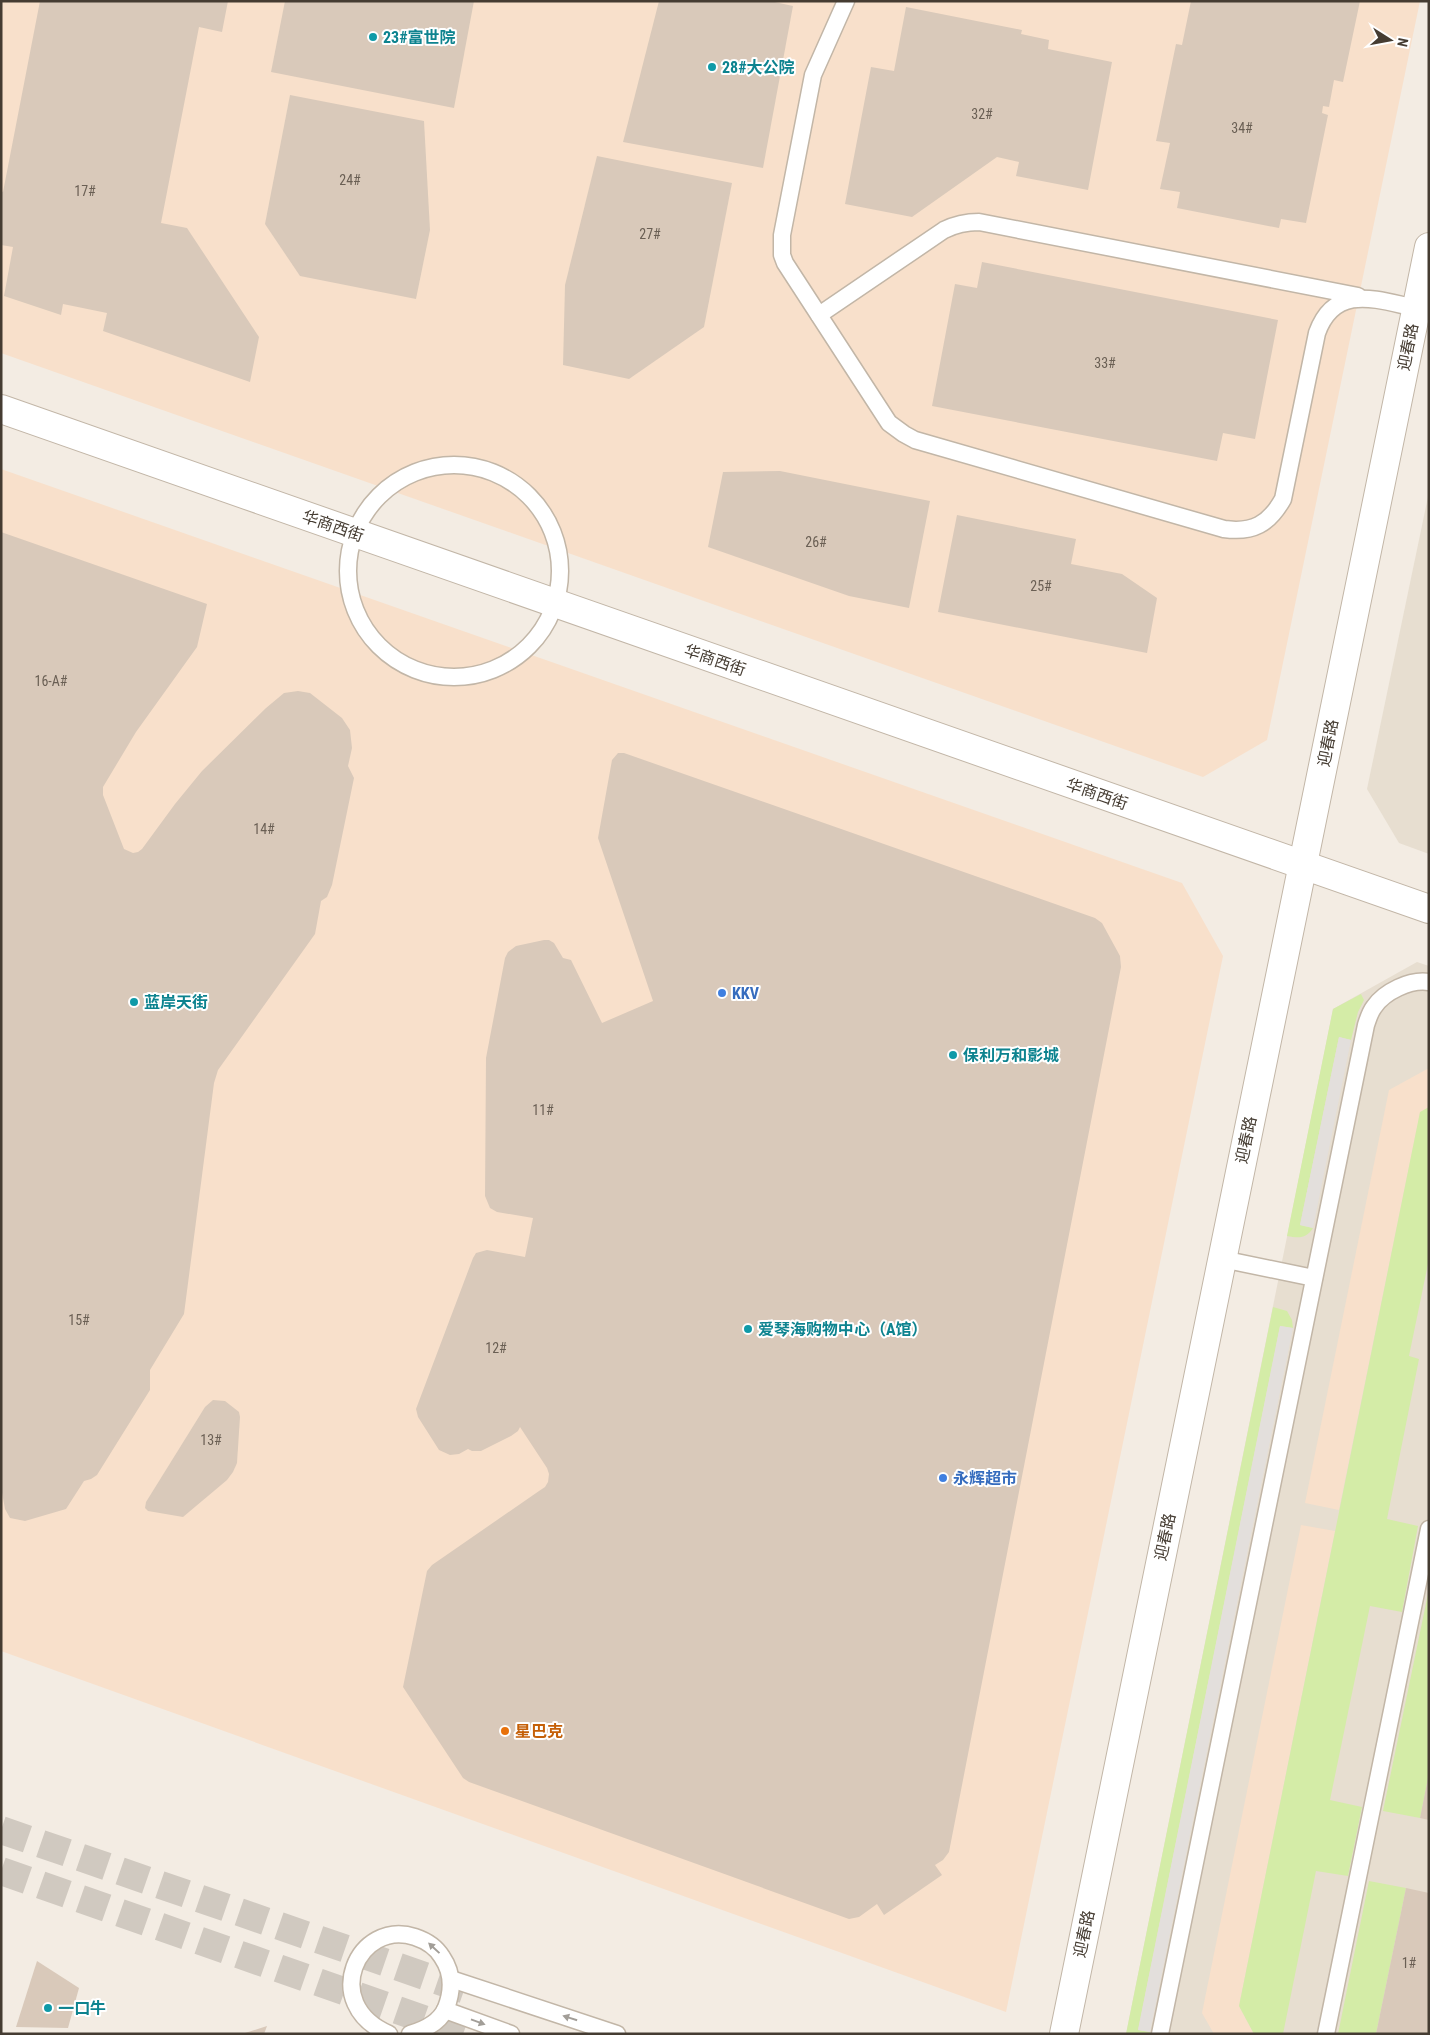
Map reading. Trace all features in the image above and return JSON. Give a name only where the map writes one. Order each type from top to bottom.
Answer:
[{"type":"street","name":"迎春路","points":[[1064,2034],[1429,247]]},
{"type":"street","name":"华商西街","points":[[1,409],[1429,909]]},
{"type":"lane","points":[[846,1],[813,74],[782,235],[782,255],[785,264],[889,423],[904,434],[934,445],[1224,529],[1248,530],[1260,526],[1269,519],[1283,499],[1317,333],[1321,322],[1327,314],[1344,301],[1368,298]]},
{"type":"lane","points":[[819,315],[944,230],[957,223],[967,222],[979,222],[1416,308]]},
{"type":"lane","points":[[441,465],[464,465],[488,470],[509,480],[528,494],[543,513],[554,534],[559,557],[559,573],[554,604],[544,626],[529,645],[511,660],[489,671],[467,676],[442,677],[419,672],[398,662],[364,628],[349,584],[348,560],[355,533],[363,515],[378,496],[396,481],[418,470],[441,465]]},
{"type":"lane","points":[[1160,2034],[1366,1025],[1373,1008],[1382,998],[1412,983],[1429,982]]},
{"type":"lane","points":[[1222,1259],[1314,1278]]},
{"type":"lane","points":[[1326,2034],[1429,1529]]},
{"type":"lane","points":[[389,2034],[375,2028],[363,2017],[354,2002],[351,1985],[353,1968],[362,1953],[375,1941],[391,1935],[409,1935],[425,1940],[438,1950],[446,1963],[451,1979],[450,1995],[445,2010],[434,2022],[421,2031],[410,2034]]},
{"type":"lane","points":[[451,1979],[616,2034]]},
{"type":"lane","points":[[445,2010],[511,2034]]},
{"type":"shaded area","points":[[1,1],[1420,1],[1267,740],[1203,777],[1,353]]},
{"type":"shaded area","points":[[1,469],[1182,883],[1223,956],[1006,2012],[1,1651]]},
{"type":"shaded area","points":[[1429,492],[1429,854],[1399,843],[1367,789]]},
{"type":"shaded area","points":[[1417,962],[1429,966],[1429,2034],[1126,2034],[1333,1009]]},
{"type":"shaded area","points":[[1339,1037],[1351,1040],[1313,1228],[1300,1225]]},
{"type":"shaded area","points":[[1429,1068],[1429,1107],[1420,1113],[1339,1510],[1305,1503],[1389,1090]]},
{"type":"shaded area","points":[[1280,1326],[1293,1328],[1150,2032],[1138,2030]]},
{"type":"shaded area","points":[[1301,1525],[1335,1531],[1239,2006],[1254,2034],[1214,2034],[1202,2013]]},
{"type":"green space","points":[[1361,994],[1364,1000],[1358,1012],[1351,1040],[1339,1037],[1300,1225],[1313,1228],[1302,1237],[1287,1236],[1333,1009]]},
{"type":"green space","points":[[1429,1107],[1429,1259],[1409,1356],[1419,1359],[1387,1519],[1418,1526],[1402,1612],[1370,1606],[1330,1800],[1362,1807],[1348,1876],[1316,1871],[1283,2034],[1254,2034],[1239,2006],[1420,1112]]},
{"type":"green space","points":[[1273,1307],[1287,1311],[1292,1320],[1293,1328],[1280,1326],[1138,2030],[1150,2032],[1150,2034],[1126,2034]]},
{"type":"green space","points":[[1429,1589],[1429,1774],[1420,1818],[1383,1811]]},
{"type":"green space","points":[[1369,1881],[1406,1888],[1376,2034],[1338,2034]]},
{"type":"building","points":[[40,1],[228,1],[222,32],[199,27],[161,223],[187,228],[259,337],[250,382],[103,331],[107,313],[63,304],[61,315],[4,296],[13,247],[1,245],[1,191],[3,192]]},
{"type":"building","name":"23#富世院","points":[[285,1],[474,1],[454,108],[271,72]]},
{"type":"building","name":"28#大公院","points":[[659,1],[770,1],[793,6],[763,168],[623,142]]},
{"type":"building","points":[[1191,1],[1360,1],[1343,82],[1334,80],[1329,107],[1323,106],[1322,113],[1328,115],[1306,223],[1281,219],[1279,228],[1177,208],[1180,192],[1160,189],[1170,143],[1156,141],[1176,44],[1182,45]]},
{"type":"building","points":[[906,7],[1022,30],[1021,34],[1049,40],[1048,49],[1112,62],[1088,190],[1016,176],[1019,162],[997,157],[912,217],[845,204],[871,67],[894,71]]},
{"type":"building","points":[[290,95],[424,121],[430,230],[416,299],[300,276],[265,224]]},
{"type":"building","points":[[597,156],[732,183],[704,327],[629,379],[563,365],[565,285]]},
{"type":"building","points":[[982,262],[1278,320],[1255,439],[1223,433],[1217,461],[932,406],[955,284],[977,288]]},
{"type":"building","points":[[780,471],[930,501],[909,608],[849,596],[708,547],[723,472]]},
{"type":"building","points":[[957,515],[1076,539],[1071,564],[1122,574],[1157,598],[1147,653],[938,612]]},
{"type":"building","name":"蓝岸天街","points":[[1,532],[207,604],[197,647],[136,732],[103,787],[103,795],[124,849],[133,853],[142,849],[202,771],[266,708],[284,693],[298,691],[310,693],[342,718],[350,730],[352,748],[348,766],[354,778],[332,885],[327,897],[321,901],[315,934],[218,1070],[214,1083],[184,1314],[150,1370],[150,1390],[97,1475],[84,1481],[66,1509],[25,1521],[10,1518],[5,1509],[1,1487]]},
{"type":"building","name":"爱琴海购物中心（A馆）","points":[[618,753],[624,753],[1095,918],[1102,923],[1120,956],[1121,967],[949,1852],[943,1860],[935,1865],[942,1875],[884,1915],[877,1904],[859,1917],[849,1919],[469,1782],[463,1778],[403,1687],[427,1571],[432,1565],[545,1487],[548,1482],[549,1474],[547,1468],[520,1427],[511,1436],[481,1451],[468,1449],[459,1454],[450,1455],[439,1450],[418,1417],[416,1409],[476,1253],[487,1250],[525,1257],[533,1218],[497,1212],[490,1208],[485,1196],[486,1058],[505,958],[508,952],[516,946],[544,940],[554,943],[563,958],[571,960],[602,1023],[653,1001],[598,838],[612,760]]},
{"type":"building","points":[[213,1400],[225,1401],[239,1412],[237,1463],[233,1472],[227,1480],[183,1517],[148,1511],[145,1508],[146,1502],[205,1407]]},
{"type":"building","points":[[1429,1778],[1429,1820],[1420,1818]]},
{"type":"building","points":[[1406,1888],[1429,1893],[1429,2034],[1376,2034]]},
{"type":"building","name":"一口牛","points":[[37,1961],[79,1988],[68,2028],[16,2027]]},
{"type":"building","points":[[267,2026],[264,2034],[245,2034],[245,2033]]},
{"type":"tunnel","points":[[1,1830],[477,1994]]},
{"type":"tunnel","points":[[1,1871],[466,2034]]},
{"type":"place","name":"23#富世院","points":[[373,37]]},
{"type":"place","name":"28#大公院","points":[[712,67]]},
{"type":"place","name":"KKV","points":[[722,993]]},
{"type":"place","name":"蓝岸天街","points":[[134,1002]]},
{"type":"place","name":"保利万和影城","points":[[953,1055]]},
{"type":"place","name":"爱琴海购物中心（A馆）","points":[[748,1329]]},
{"type":"place","name":"永辉超市","points":[[943,1478]]},
{"type":"place","name":"星巴克","points":[[505,1731]]},
{"type":"place","name":"一口牛","points":[[48,2008]]}]
